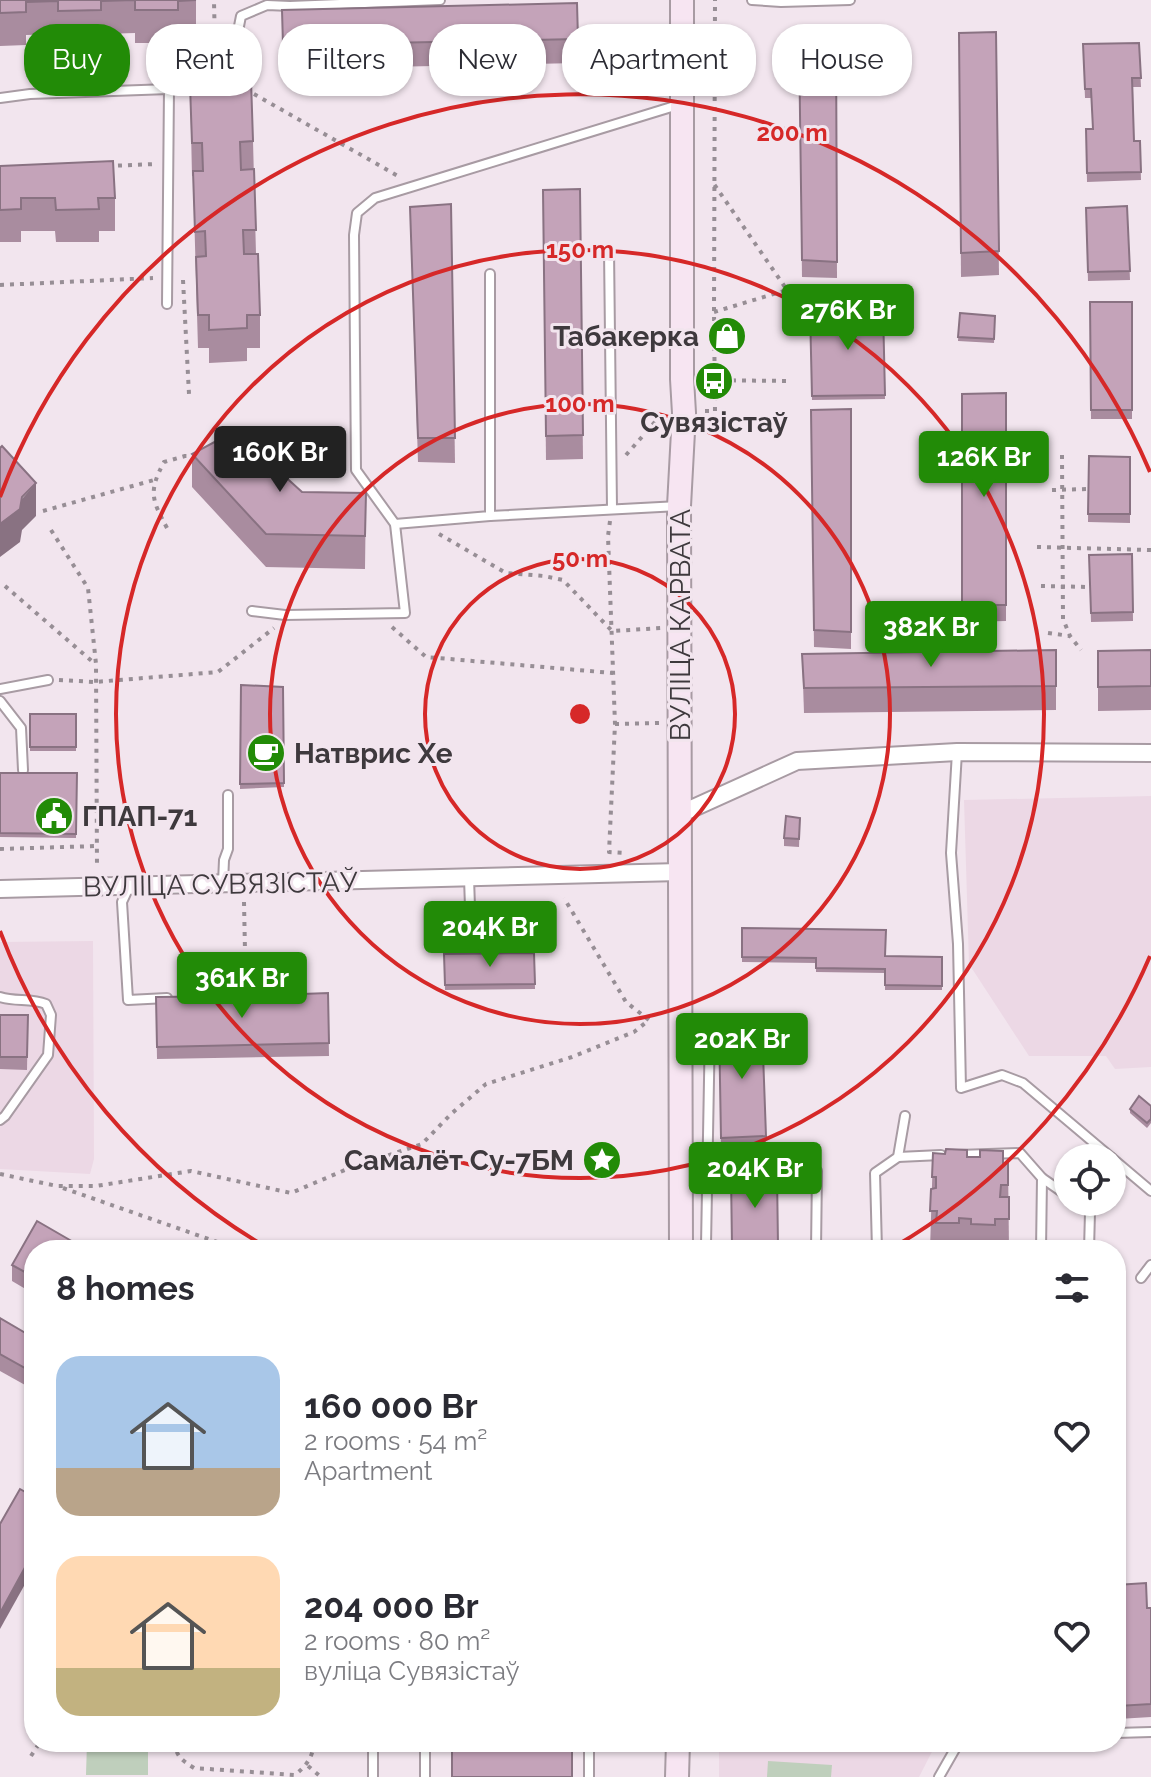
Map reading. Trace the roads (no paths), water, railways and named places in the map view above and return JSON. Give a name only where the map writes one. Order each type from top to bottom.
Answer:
[{"type":"street","name":"ВУЛІЦА КАРВАТА","points":[[681,1240],[679,506],[684,413],[682,0]]},
{"type":"street","points":[[680,814],[797,761],[957,752],[1151,753]]},
{"type":"street","name":"ВУЛІЦА СУВЯЗІСТАЎ","points":[[0,889],[680,872]]},
{"type":"street","points":[[677,1777],[678,1752]]},
{"type":"lane","points":[[239,24],[241,16],[267,5],[440,0]]},
{"type":"lane","points":[[752,0],[850,0]]},
{"type":"lane","points":[[0,97],[146,90]]},
{"type":"lane","points":[[167,304],[169,96]]},
{"type":"lane","points":[[252,611],[285,615],[405,613],[395,524],[356,470],[354,235],[357,213],[375,198],[682,104]]},
{"type":"lane","points":[[609,250],[612,508]]},
{"type":"lane","points":[[490,274],[490,516]]},
{"type":"lane","points":[[395,524],[679,506]]},
{"type":"lane","points":[[0,689],[48,680]]},
{"type":"lane","points":[[0,701],[21,728],[23,770]]},
{"type":"lane","points":[[957,752],[951,853],[958,944],[961,1088],[1002,1075],[1023,1083],[1095,1144]]},
{"type":"lane","points":[[223,884],[224,860],[228,849],[228,795]]},
{"type":"lane","points":[[469,878],[470,907]]},
{"type":"lane","points":[[129,886],[122,902],[128,1000],[174,998]]},
{"type":"lane","points":[[189,997],[220,996]]},
{"type":"lane","points":[[0,997],[36,1000],[46,1004],[51,1015],[48,1055],[0,1120]]},
{"type":"lane","points":[[681,1025],[710,1025],[706,1240]]},
{"type":"lane","points":[[898,1157],[905,1116]]},
{"type":"lane","points":[[877,1240],[875,1173],[898,1157],[1020,1153],[1042,1178],[1054,1186]]},
{"type":"lane","points":[[1126,1170],[1151,1191]]},
{"type":"lane","points":[[816,1240],[817,1171]]},
{"type":"lane","points":[[1041,1240],[1042,1178]]},
{"type":"lane","points":[[1089,1240],[1090,1216]]},
{"type":"lane","points":[[1141,1278],[1151,1265]]},
{"type":"lane","points":[[1126,1733],[1151,1732]]},
{"type":"lane","points":[[373,1752],[373,1777]]},
{"type":"lane","points":[[425,1752],[425,1777]]},
{"type":"lane","points":[[589,1752],[589,1777]]},
{"type":"lane","points":[[939,1777],[953,1752]]},
{"type":"place","name":"Табакерка","points":[[727,336]]},
{"type":"place","name":"Сувязістаў","points":[[714,381]]},
{"type":"place","name":"Натврис Хе","points":[[266,753]]},
{"type":"place","name":"ГПАП-71","points":[[54,816]]},
{"type":"place","name":"Самалёт Су-7БМ","points":[[602,1160]]}]
